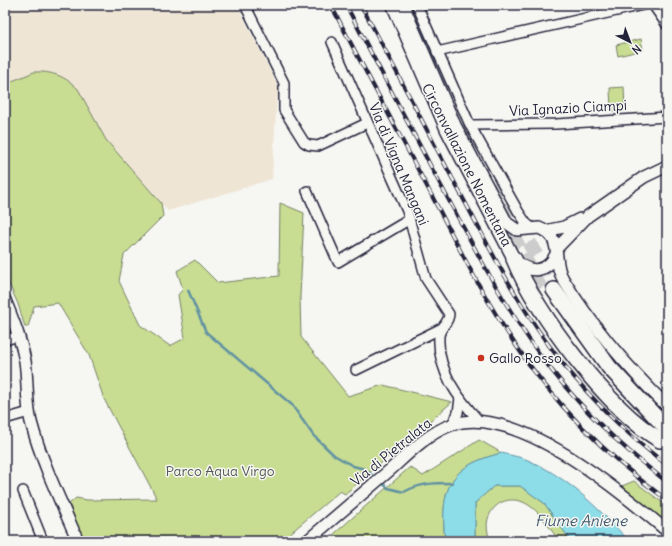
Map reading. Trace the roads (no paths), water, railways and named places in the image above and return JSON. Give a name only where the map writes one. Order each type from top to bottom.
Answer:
[{"type":"highway","points":[[514,259],[538,304],[585,368],[643,428],[665,438]]},
{"type":"highway","points":[[665,438],[595,366],[549,292],[667,418]]},
{"type":"highway","points":[[571,315],[665,438]]},
{"type":"main road","name":"Circonvallazione Nomentana","points":[[393,5],[450,136],[514,259]]},
{"type":"street","points":[[246,5],[284,83],[284,110],[304,142],[309,145],[318,146],[367,123]]},
{"type":"street","name":"Circonvallazione Nomentana","points":[[403,5],[455,125],[500,212],[507,223],[515,229],[522,231],[532,228]]},
{"type":"street","name":"Circonvallazione Nomentana","points":[[416,5],[470,125],[518,211],[526,223],[532,228],[545,231]]},
{"type":"street","points":[[437,52],[643,5]]},
{"type":"street","points":[[653,5],[667,25]]},
{"type":"street","name":"Via di Vigna Mangani","points":[[332,42],[410,219],[426,279],[449,314],[448,319],[439,334],[441,362],[460,398],[480,422]]},
{"type":"street","name":"Via Ignazio Ciampi","points":[[470,125],[556,124],[667,117]]},
{"type":"street","points":[[545,231],[564,227],[588,216],[644,176],[667,166]]},
{"type":"street","points":[[307,191],[338,262],[410,219]]},
{"type":"street","points":[[514,259],[526,268],[539,270],[548,266],[588,216]]},
{"type":"street","points":[[545,231],[554,240],[557,253],[557,268],[562,278],[593,323],[634,372],[667,406]]},
{"type":"street","points":[[5,300],[19,336],[25,360],[29,412],[48,469],[78,541]]},
{"type":"street","points":[[356,370],[442,328]]},
{"type":"street","points":[[5,340],[19,336]]},
{"type":"street","points":[[452,424],[458,412],[460,398]]},
{"type":"street","points":[[5,419],[29,412]]},
{"type":"street","name":"Via di Pietralata","points":[[307,541],[427,438],[452,424],[480,422],[512,429],[561,450],[612,486],[667,531]]},
{"type":"street","points":[[22,490],[43,541]]},
{"type":"water","name":"Fiume Aniene","points":[[502,453],[529,460],[559,477],[596,507],[629,541],[571,541],[544,503],[520,486],[494,486],[475,503],[475,541],[445,541],[444,507],[451,482],[459,473],[470,465],[484,458]]},
{"type":"waterway","points":[[188,290],[206,332],[292,405],[313,435],[334,455],[353,466],[365,469],[375,478]]},
{"type":"waterway","points":[[381,482],[388,488],[404,492],[421,485],[433,483],[452,483]]},
{"type":"tunnel","points":[[421,37],[462,115]]},
{"type":"tunnel","points":[[497,181],[554,290]]},
{"type":"tunnel","points":[[501,214],[544,295]]},
{"type":"railway","points":[[331,5],[471,271],[515,344],[547,388],[584,429],[624,466],[667,500]]},
{"type":"railway","points":[[346,5],[474,247],[510,311],[524,332],[566,388],[598,422],[631,453],[667,482]]},
{"type":"railway","points":[[361,5],[488,246],[533,322],[558,357],[586,391],[633,437],[667,465]]},
{"type":"place","name":"Gallo Rosso","points":[[481,358]]},
{"type":"park label","name":"Parco Aqua Virgo","points":[[220,471]]}]
